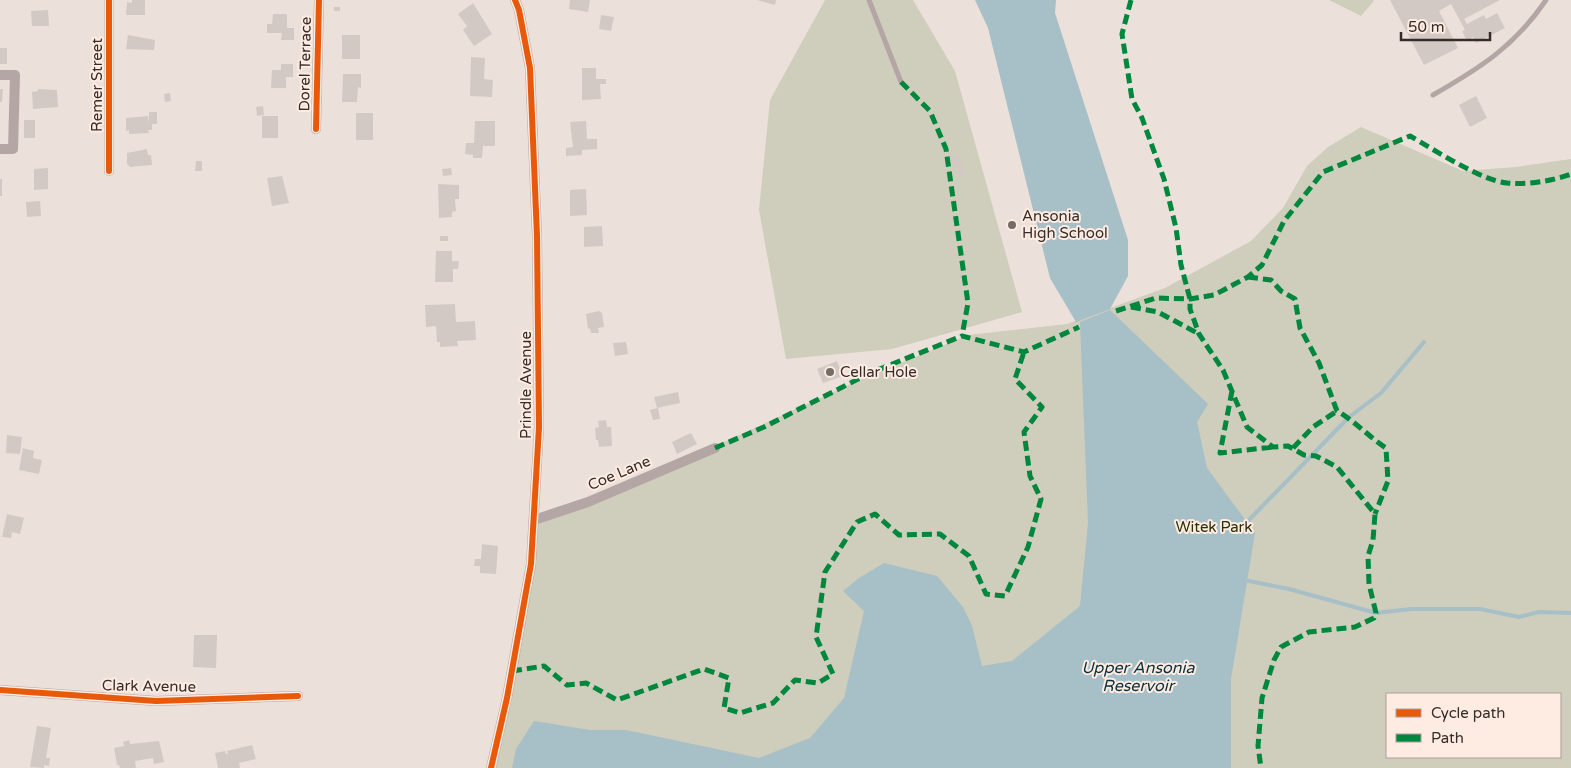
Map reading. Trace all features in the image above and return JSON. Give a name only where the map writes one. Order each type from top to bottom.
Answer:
[{"type":"street","name":"Remer Street","points":[[109,0],[109,171]]},
{"type":"street","name":"Dorel Terrace","points":[[316,129],[319,0]]},
{"type":"street","name":"Prindle Avenue","points":[[491,768],[507,698],[531,564],[539,427],[537,236],[530,68],[519,10],[515,0]]},
{"type":"street","points":[[0,75],[15,75],[13,149],[0,149]]},
{"type":"street","name":"Coe Lane","points":[[534,520],[588,502],[715,448]]},
{"type":"street","name":"Clark Avenue","points":[[0,690],[156,702],[298,696]]},
{"type":"lane","points":[[869,0],[901,82]]},
{"type":"lane","points":[[1433,95],[1477,70],[1504,49],[1522,32],[1546,0]]},
{"type":"green space","points":[[825,0],[913,0],[955,71],[1022,312],[892,349],[786,359],[759,210],[770,100]]},
{"type":"green space","points":[[1329,0],[1373,0],[1374,1],[1361,16]]},
{"type":"green space","name":"Witek Park","points":[[1361,127],[1463,171],[1516,167],[1571,159],[1571,768],[494,768],[537,523],[586,505],[853,383],[968,335],[1067,324],[1165,288],[1251,241],[1283,208],[1307,166],[1328,147]]},
{"type":"water","points":[[975,0],[1056,0],[1055,13],[1128,240],[1128,276],[1110,309],[1076,322],[1050,278],[988,28]]},
{"type":"water","name":"Upper Ansonia Reservoir","points":[[1110,310],[1208,404],[1197,422],[1207,468],[1255,533],[1231,679],[1231,768],[512,768],[516,749],[534,721],[590,730],[626,730],[759,758],[810,738],[844,698],[864,611],[843,591],[859,578],[884,563],[937,576],[963,607],[972,626],[982,666],[1012,661],[1080,606],[1088,523],[1080,322]]},
{"type":"building","points":[[132,0],[145,0],[145,15],[126,15],[127,2],[132,3]]},
{"type":"building","points":[[570,0],[590,0],[588,12],[569,9]]},
{"type":"building","points":[[757,0],[776,0],[775,5]]},
{"type":"building","points":[[1390,0],[1500,0],[1464,19],[1467,24],[1484,15],[1486,19],[1497,13],[1505,28],[1476,43],[1473,37],[1467,41],[1462,31],[1465,30],[1451,4],[1439,11],[1458,48],[1424,65]]},
{"type":"building","points":[[473,3],[492,34],[474,46],[463,30],[467,26],[458,14]]},
{"type":"building","points":[[334,7],[340,7],[340,11],[334,11]]},
{"type":"building","points":[[48,10],[49,26],[32,26],[31,11]]},
{"type":"building","points":[[273,14],[287,14],[287,28],[294,28],[294,40],[281,40],[282,33],[267,33],[267,24],[272,24]]},
{"type":"building","points":[[601,15],[614,17],[611,31],[599,29]]},
{"type":"building","points":[[128,35],[155,40],[154,50],[126,49]]},
{"type":"building","points":[[342,35],[360,35],[360,59],[342,59]]},
{"type":"building","points":[[0,48],[7,48],[7,64],[0,64]]},
{"type":"building","points":[[471,57],[485,58],[484,79],[493,80],[492,97],[470,96]]},
{"type":"building","points":[[281,64],[293,64],[293,77],[286,77],[286,88],[271,88],[272,70],[281,70]]},
{"type":"building","points":[[582,68],[596,68],[596,79],[606,79],[606,84],[600,84],[601,99],[582,100]]},
{"type":"building","points":[[343,74],[361,74],[361,88],[358,87],[357,102],[342,102]]},
{"type":"building","points":[[0,89],[3,89],[2,102],[0,102]]},
{"type":"building","points":[[38,89],[57,90],[58,107],[33,109],[32,92],[38,91]]},
{"type":"building","points":[[170,93],[171,101],[165,102],[164,94]]},
{"type":"building","points":[[1476,96],[1487,118],[1470,127],[1459,105]]},
{"type":"building","points":[[263,106],[264,115],[257,116],[256,107]]},
{"type":"building","points":[[149,112],[157,112],[157,124],[152,124],[152,130],[148,130],[149,133],[129,134],[129,130],[126,131],[126,118],[148,116],[149,124]]},
{"type":"building","points":[[356,113],[373,113],[373,140],[356,140]]},
{"type":"building","points":[[262,116],[278,116],[278,138],[262,138]]},
{"type":"building","points":[[24,120],[35,120],[35,138],[24,138]]},
{"type":"building","points":[[475,121],[495,121],[495,146],[483,146],[482,158],[473,158],[473,155],[465,154],[466,143],[474,143]]},
{"type":"building","points":[[586,121],[587,139],[597,139],[597,149],[582,150],[582,155],[566,156],[566,148],[573,147],[570,122]]},
{"type":"building","points":[[147,149],[148,155],[151,155],[152,165],[130,167],[127,164],[127,153]]},
{"type":"building","points":[[954,154],[955,157],[960,156],[964,176],[959,177],[956,164],[952,165],[950,155]]},
{"type":"building","points":[[196,161],[202,161],[202,171],[195,171]]},
{"type":"building","points":[[48,168],[48,189],[34,190],[34,169]]},
{"type":"building","points":[[451,168],[452,175],[443,176],[442,169]]},
{"type":"building","points":[[282,176],[289,203],[272,206],[267,178]]},
{"type":"building","points":[[0,179],[2,179],[2,196],[0,196]]},
{"type":"building","points":[[438,184],[459,185],[459,199],[455,199],[456,211],[452,212],[452,217],[439,218]]},
{"type":"building","points":[[586,189],[587,215],[570,216],[570,190]]},
{"type":"building","points":[[40,201],[41,216],[27,217],[26,202]]},
{"type":"building","points":[[602,226],[603,246],[584,247],[584,227]]},
{"type":"building","points":[[440,236],[448,236],[448,241],[440,241]]},
{"type":"building","points":[[436,251],[452,251],[452,261],[459,261],[458,269],[453,269],[453,282],[435,282]]},
{"type":"building","points":[[455,304],[456,322],[475,321],[476,340],[457,341],[458,346],[440,347],[440,342],[437,342],[436,326],[426,327],[425,305]]},
{"type":"building","points":[[599,311],[602,313],[604,327],[598,328],[599,333],[591,333],[590,328],[588,329],[586,314]]},
{"type":"building","points":[[626,342],[628,354],[615,356],[613,343]]},
{"type":"building","name":"Cellar Hole","points":[[837,361],[843,376],[823,383],[817,369]]},
{"type":"building","points":[[678,392],[680,403],[657,408],[654,397]]},
{"type":"building","points":[[658,408],[660,419],[653,420],[650,410]]},
{"type":"building","points":[[606,420],[607,427],[611,427],[612,446],[599,447],[595,428],[599,427],[598,421]]},
{"type":"building","points":[[691,433],[697,444],[677,454],[672,442]]},
{"type":"building","points":[[7,435],[22,437],[20,454],[6,453]]},
{"type":"building","points":[[23,448],[34,451],[33,458],[42,460],[39,474],[19,470]]},
{"type":"building","points":[[7,514],[24,518],[20,534],[12,532],[11,538],[2,537]]},
{"type":"building","points":[[482,544],[498,546],[496,574],[480,573],[480,566],[474,566],[475,559],[481,559]]},
{"type":"building","points":[[194,635],[217,635],[216,668],[193,667]]},
{"type":"building","points":[[37,726],[51,728],[46,758],[50,758],[49,766],[44,765],[44,768],[30,767]]},
{"type":"building","points":[[129,740],[130,744],[159,741],[164,762],[154,764],[153,758],[135,761],[136,768],[120,768],[117,765],[114,748],[124,746],[123,742]]},
{"type":"building","points":[[252,745],[256,759],[239,763],[240,768],[218,768],[215,753],[225,751],[228,754],[227,751]]},
{"type":"waterway","points":[[1244,525],[1349,417],[1381,393],[1424,342]]},
{"type":"waterway","points":[[1244,580],[1289,589],[1376,613],[1411,609],[1480,609],[1519,617],[1539,612],[1571,613]]},
{"type":"marked path","points":[[1131,0],[1122,34],[1132,99],[1142,118],[1164,179],[1176,228],[1181,265],[1190,299],[1190,309],[1199,334],[1223,370],[1247,427],[1273,447],[1288,446],[1304,455],[1316,456],[1337,467],[1375,514],[1373,540],[1368,556],[1369,584],[1376,613],[1374,618],[1355,627],[1309,632],[1281,647],[1274,660],[1262,698],[1258,746],[1261,768]]},
{"type":"marked path","points":[[901,82],[930,111],[946,149],[968,303],[962,336]]},
{"type":"marked path","points":[[1116,311],[1156,298],[1190,299],[1214,295],[1248,277],[1262,265],[1284,221],[1323,172],[1410,136],[1471,171],[1497,181],[1531,183],[1556,179],[1571,174]]},
{"type":"marked path","points":[[1248,277],[1271,280],[1281,291],[1295,299],[1300,328],[1319,363],[1337,411],[1386,448],[1388,481],[1375,514]]},
{"type":"marked path","points":[[1131,307],[1158,312],[1199,334]]},
{"type":"marked path","points":[[715,448],[764,427],[870,373],[962,336],[1024,352],[1079,327]]},
{"type":"marked path","points":[[512,671],[544,666],[567,685],[586,683],[617,700],[704,669],[729,678],[724,708],[740,713],[773,703],[795,680],[818,683],[833,674],[816,637],[825,572],[857,522],[875,514],[899,535],[940,534],[969,556],[986,594],[1005,596],[1028,547],[1041,499],[1030,476],[1024,432],[1042,407],[1015,379],[1024,352]]},
{"type":"marked path","points":[[1232,391],[1220,453],[1273,447]]},
{"type":"marked path","points":[[1293,448],[1313,427],[1337,411]]},
{"type":"cycle path","points":[[109,0],[109,171]]},
{"type":"cycle path","points":[[316,129],[319,0]]},
{"type":"cycle path","points":[[491,768],[507,698],[531,564],[539,427],[537,236],[530,68],[519,10],[515,0]]},
{"type":"cycle path","points":[[0,690],[156,701],[298,696]]},
{"type":"place","name":"Ansonia High School","points":[[1012,225]]},
{"type":"place","name":"Cellar Hole","points":[[830,372]]}]
